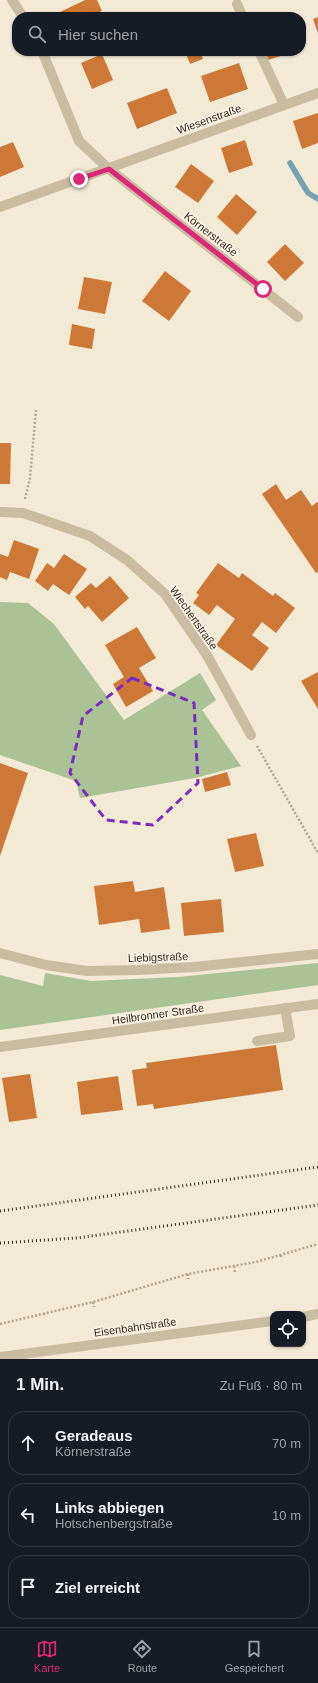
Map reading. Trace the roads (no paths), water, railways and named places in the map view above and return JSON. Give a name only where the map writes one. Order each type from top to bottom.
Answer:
[{"type":"street","points":[[12,0],[20,12]]},
{"type":"street","points":[[237,4],[241,12]]},
{"type":"street","name":"Körnerstraße","points":[[44,56],[79,140],[109,169],[298,317]]},
{"type":"street","points":[[261,56],[284,105]]},
{"type":"street","name":"Wiesenstraße","points":[[0,207],[318,93]]},
{"type":"street","name":"Wiechertstraße","points":[[0,512],[22,513],[90,536],[127,560],[165,594],[208,657],[250,735]]},
{"type":"street","name":"Liebigstraße","points":[[0,953],[46,965],[88,970],[137,970],[194,967],[318,954]]},
{"type":"street","name":"Heilbronner Straße","points":[[0,1047],[318,1004]]},
{"type":"street","points":[[257,1041],[290,1036],[285,1008]]},
{"type":"street","points":[[306,1316],[318,1314]]},
{"type":"street","name":"Eisenbahnstraße","points":[[0,1357],[270,1320]]},
{"type":"waterway","points":[[290,163],[308,193],[318,199]]},
{"type":"railway","points":[[0,1211],[318,1167]]},
{"type":"railway","points":[[0,1243],[77,1238],[318,1205]]}]
